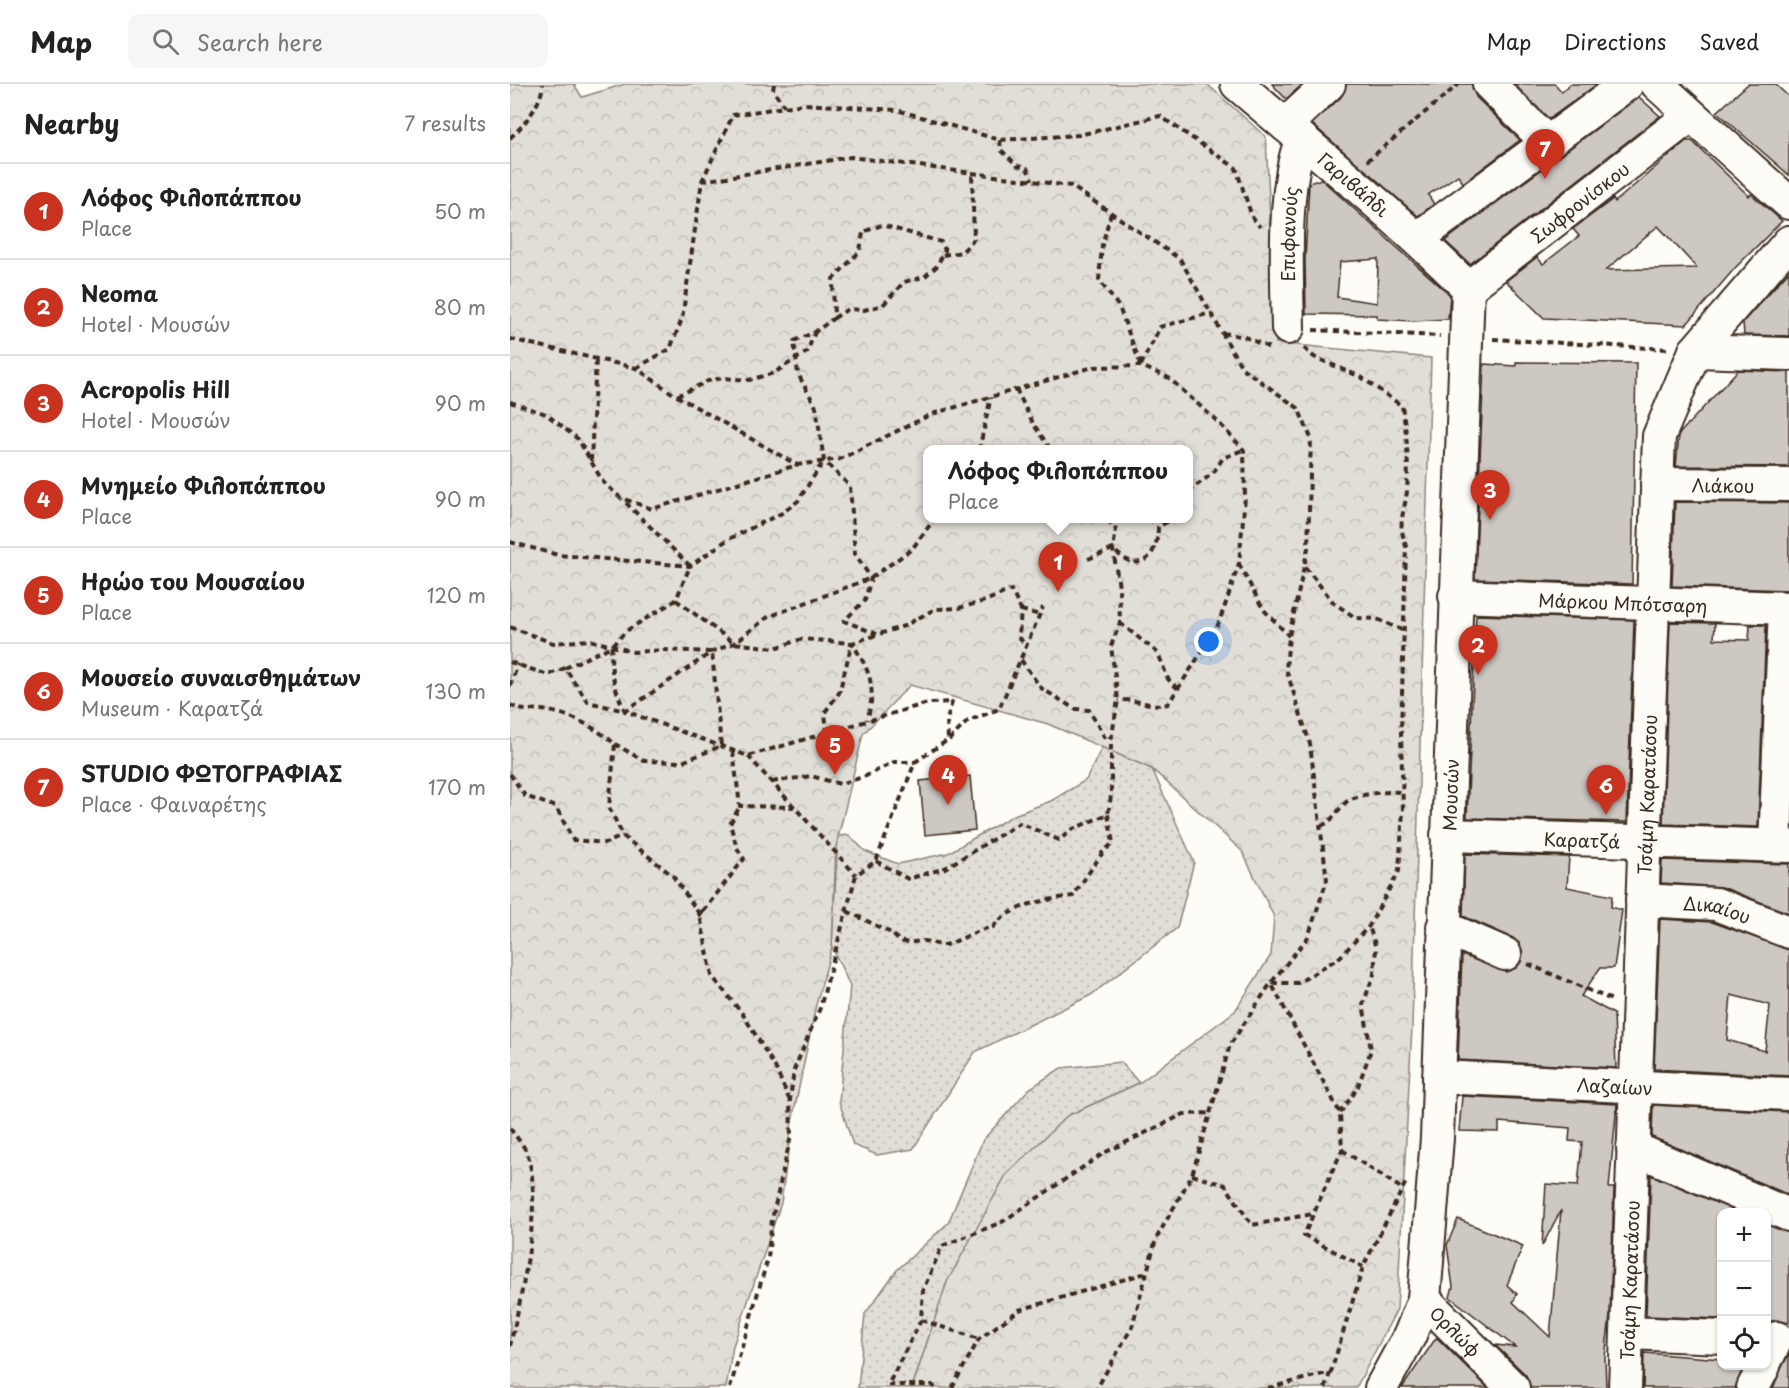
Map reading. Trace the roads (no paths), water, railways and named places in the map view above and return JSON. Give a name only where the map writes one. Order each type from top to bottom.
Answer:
[{"type":"street","name":"Γαριβάλδι","points":[[1237,84],[1349,177],[1418,238],[1468,288]]},
{"type":"street","points":[[1293,132],[1329,84]]},
{"type":"street","points":[[1489,84],[1548,143]]},
{"type":"street","points":[[1418,238],[1627,84]]},
{"type":"street","points":[[1657,84],[1789,203]]},
{"type":"street","name":"Σωφρονίσκου","points":[[1468,288],[1691,115]]},
{"type":"street","name":"Επιφανούς","points":[[1286,343],[1293,132]]},
{"type":"street","name":"Τσάμη Καρατάσου","points":[[1625,1388],[1642,900],[1642,841],[1659,436],[1695,351],[1789,242]]},
{"type":"street","name":"Μουσών","points":[[1390,1384],[1424,1299],[1437,1138],[1468,288]]},
{"type":"street","points":[[1695,351],[1789,354]]},
{"type":"street","name":"Λιάκου","points":[[1657,484],[1789,485]]},
{"type":"street","name":"Μάρκου Μπότσαρη","points":[[1455,596],[1787,608]]},
{"type":"street","points":[[1782,845],[1787,608]]},
{"type":"street","name":"Καρατζά","points":[[1447,836],[1782,845]]},
{"type":"street","name":"Δικαίου","points":[[1642,900],[1716,904],[1789,932]]},
{"type":"street","points":[[1443,927],[1505,954]]},
{"type":"street","name":"Λαζαίων","points":[[1439,1077],[1789,1094]]},
{"type":"street","points":[[1634,1148],[1789,1215]]},
{"type":"street","name":"Ορλώφ","points":[[1424,1299],[1513,1388]]},
{"type":"street","points":[[1628,1333],[1717,1337]]},
{"type":"street","points":[[1753,1388],[1773,1348]]},
{"type":"place","name":"STUDIO ΦΩΤΟΓΡΑΦΙΑΣ","points":[[1545,179]]},
{"type":"place","name":"Acropolis Hill","points":[[1490,520]]},
{"type":"place","name":"Λόφος Φιλοπάππου","points":[[1058,592]]},
{"type":"place","name":"Neoma","points":[[1478,675]]},
{"type":"place","name":"Ηρώο του Μουσαίου","points":[[835,775]]},
{"type":"place","name":"Μνημείο Φιλοπάππου","points":[[948,805]]},
{"type":"place","name":"Μουσείο συναισθημάτων","points":[[1606,815]]}]
